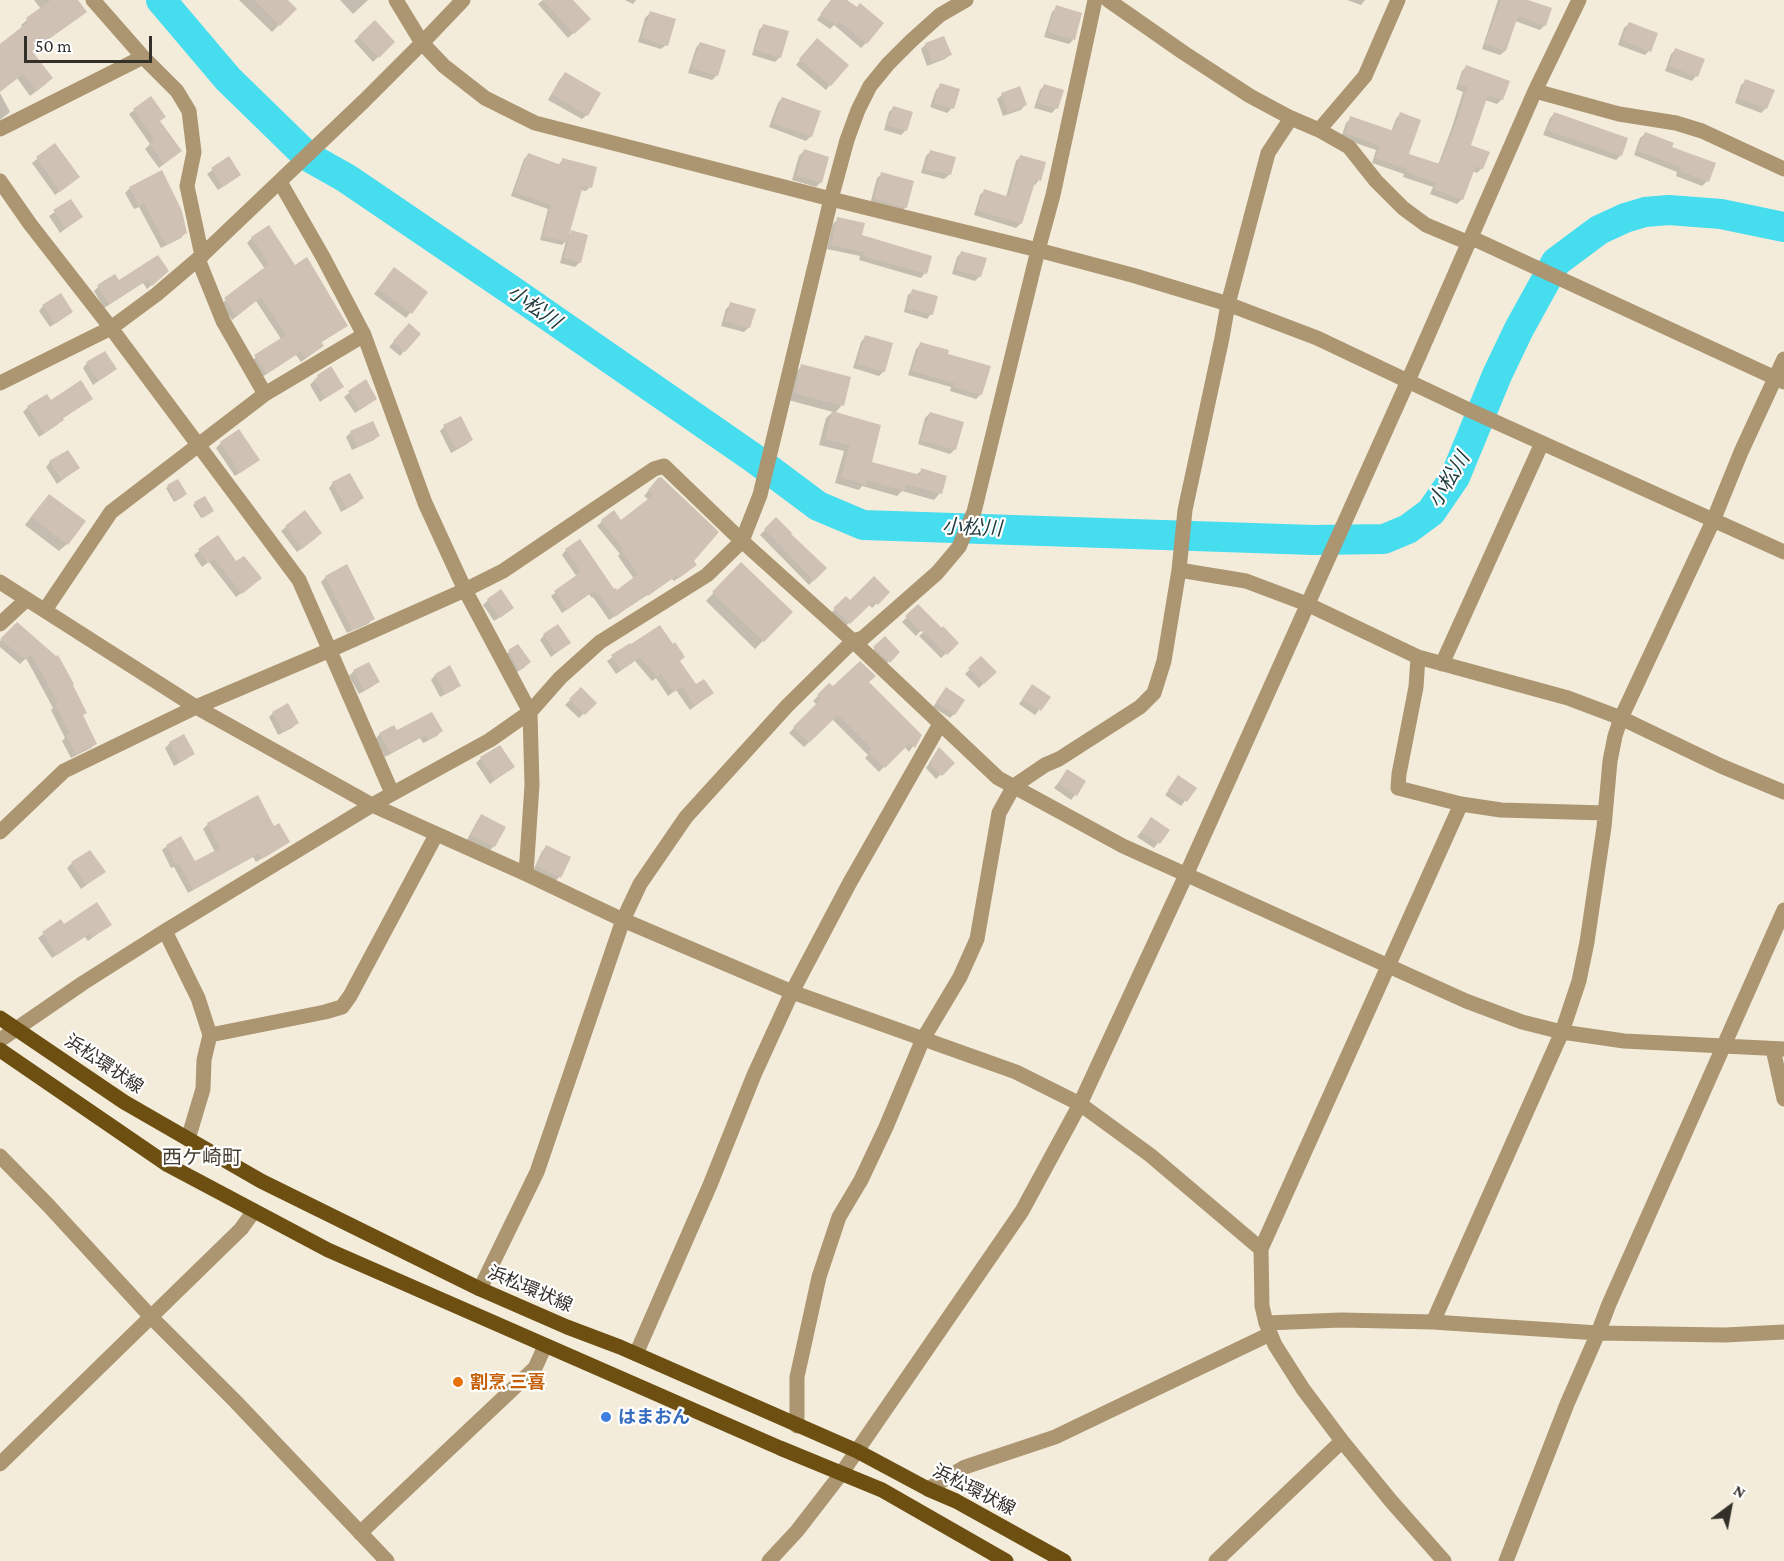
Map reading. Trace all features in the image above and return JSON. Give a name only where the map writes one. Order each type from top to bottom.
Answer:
[{"type":"main road","name":"浜松環状線","points":[[0,1018],[124,1102],[261,1181],[480,1289],[636,1354],[857,1451],[928,1489],[956,1501],[1064,1561]]},
{"type":"main road","points":[[0,1050],[168,1165],[328,1250],[840,1474],[882,1490],[1006,1561]]},
{"type":"street","points":[[93,0],[143,57],[177,91],[189,111],[194,152],[187,186],[200,258],[223,321],[266,394]]},
{"type":"street","points":[[396,0],[422,43],[444,66],[485,98],[535,123],[1038,250],[1228,304],[1317,338],[1493,421],[1784,552]]},
{"type":"street","points":[[0,383],[111,328],[157,294],[200,258],[327,137],[463,0]]},
{"type":"street","points":[[0,1040],[165,931],[392,793],[490,740],[530,712],[560,678],[600,642],[707,575],[742,541],[760,495],[831,199],[847,140],[858,110],[870,86],[910,41],[940,15],[966,0]]},
{"type":"street","points":[[480,1289],[537,1172],[623,921],[640,884],[687,818],[787,706],[853,641],[863,638],[937,573],[959,547],[974,512],[1053,195],[1095,0]]},
{"type":"street","points":[[1108,0],[1250,96],[1349,147],[1376,181],[1403,208],[1426,225],[1471,240],[1534,267],[1780,379]]},
{"type":"street","points":[[1319,130],[1365,76],[1398,0]]},
{"type":"street","points":[[769,1561],[797,1531],[857,1451],[1022,1211],[1080,1104],[1186,875],[1408,381],[1535,91],[1580,0]]},
{"type":"street","points":[[0,129],[143,57]]},
{"type":"street","points":[[1535,91],[1619,114],[1694,128],[1784,169]]},
{"type":"street","points":[[797,1426],[797,1377],[819,1276],[839,1217],[861,1180],[923,1040],[960,977],[977,939],[999,813],[1014,786],[1140,707],[1155,693],[1164,661],[1185,519],[1228,304],[1268,153],[1291,118]]},
{"type":"street","points":[[0,181],[299,580],[392,793]]},
{"type":"street","points":[[280,182],[364,335],[425,503],[465,590],[530,712],[532,785],[526,874]]},
{"type":"street","points":[[45,610],[111,512],[266,394],[364,335]]},
{"type":"street","points":[[1434,1322],[1562,1032],[1579,981],[1587,942],[1610,761],[1621,718],[1713,521],[1742,452],[1780,379],[1784,359]]},
{"type":"street","points":[[1442,664],[1542,443]]},
{"type":"street","points":[[0,832],[64,771],[195,707],[330,650],[503,572],[654,469],[664,466],[998,778],[1123,846],[1466,1001],[1522,1022],[1562,1032],[1624,1041],[1779,1049],[1784,1099]]},
{"type":"street","points":[[1179,570],[1246,581],[1307,604],[1418,657],[1568,698],[1621,718],[1721,766],[1784,792]]},
{"type":"street","points":[[0,582],[195,707],[372,805],[526,874],[623,921],[792,992],[1016,1072],[1080,1104],[1150,1155],[1261,1249]]},
{"type":"street","points":[[0,624],[27,598]]},
{"type":"street","points":[[1418,657],[1416,687],[1398,788],[1461,804],[1501,810],[1605,813]]},
{"type":"street","points":[[636,1354],[710,1185],[749,1085],[792,992],[849,884],[940,724]]},
{"type":"street","points":[[1437,1559],[1303,1389],[1268,1329],[1262,1306],[1261,1249],[1461,804]]},
{"type":"street","points":[[210,1035],[342,1007],[351,996],[436,835]]},
{"type":"street","points":[[1506,1561],[1609,1304],[1784,910]]},
{"type":"street","points":[[165,931],[198,998],[210,1035],[204,1060],[203,1089],[188,1139]]},
{"type":"street","points":[[0,1156],[151,1317],[236,1402],[387,1561]]},
{"type":"street","points":[[0,1464],[242,1229],[254,1211]]},
{"type":"street","points":[[928,1489],[965,1467],[1055,1437],[1268,1329],[1341,1320],[1434,1322],[1598,1333],[1725,1335],[1784,1332]]},
{"type":"street","points":[[360,1533],[535,1368],[545,1346]]},
{"type":"street","points":[[1216,1561],[1342,1441]]},
{"type":"building","points":[[51,0],[78,0],[87,12],[32,51],[53,78],[37,91],[23,74],[0,92],[0,44],[28,22],[26,18]]},
{"type":"building","points":[[254,0],[288,0],[297,9],[280,26]]},
{"type":"building","points":[[543,0],[573,0],[591,19],[574,34]]},
{"type":"building","points":[[831,0],[847,0],[857,7],[860,3],[884,23],[867,44],[839,21],[836,25],[820,14]]},
{"type":"building","points":[[1501,0],[1528,0],[1552,8],[1546,26],[1518,16],[1506,51],[1485,44]]},
{"type":"building","points":[[1056,5],[1082,13],[1075,40],[1048,32]]},
{"type":"building","points":[[650,11],[676,19],[668,46],[642,38]]},
{"type":"building","points":[[375,20],[395,42],[379,58],[358,36]]},
{"type":"building","points":[[1629,22],[1658,33],[1651,52],[1622,40]]},
{"type":"building","points":[[763,24],[789,31],[781,58],[755,50]]},
{"type":"building","points":[[944,36],[952,55],[932,62],[925,43]]},
{"type":"building","points":[[817,38],[849,65],[831,86],[799,59]]},
{"type":"building","points":[[700,42],[726,50],[718,76],[692,68]]},
{"type":"building","points":[[1675,48],[1705,59],[1698,77],[1669,66]]},
{"type":"building","points":[[1466,65],[1510,81],[1503,100],[1488,95],[1471,145],[1490,152],[1483,169],[1476,166],[1463,200],[1434,189],[1436,183],[1406,172],[1408,169],[1375,158],[1380,146],[1345,133],[1350,116],[1394,131],[1400,112],[1421,120],[1409,154],[1440,164],[1457,121],[1467,87],[1459,84]]},
{"type":"building","points":[[565,72],[601,93],[588,116],[552,94]]},
{"type":"building","points":[[1745,79],[1775,90],[1767,109],[1738,98]]},
{"type":"building","points":[[940,83],[960,89],[954,109],[934,103]]},
{"type":"building","points":[[1044,84],[1064,90],[1058,109],[1038,103]]},
{"type":"building","points":[[1020,86],[1027,105],[1008,113],[1001,93]]},
{"type":"building","points":[[151,96],[166,117],[160,121],[182,151],[164,164],[149,143],[154,139],[133,109]]},
{"type":"building","points":[[782,97],[821,111],[812,137],[773,123]]},
{"type":"building","points":[[893,106],[913,112],[907,131],[887,125]]},
{"type":"building","points":[[1554,112],[1628,138],[1622,156],[1547,130]]},
{"type":"building","points":[[1645,132],[1674,143],[1672,147],[1716,163],[1709,182],[1680,171],[1681,167],[1637,151]]},
{"type":"building","points":[[55,143],[80,177],[60,192],[36,157]]},
{"type":"building","points":[[804,149],[829,157],[822,183],[796,176]]},
{"type":"building","points":[[930,150],[956,157],[951,175],[925,169]]},
{"type":"building","points":[[528,153],[561,165],[562,158],[597,167],[592,188],[583,186],[567,242],[543,236],[551,205],[514,192]]},
{"type":"building","points":[[1020,155],[1046,162],[1041,181],[1036,179],[1022,224],[977,210],[984,189],[1009,197]]},
{"type":"building","points":[[229,156],[241,175],[223,187],[211,168]]},
{"type":"building","points":[[162,170],[182,211],[187,233],[166,245],[144,203],[139,206],[129,187]]},
{"type":"building","points":[[881,172],[914,181],[907,208],[874,199]]},
{"type":"building","points":[[71,199],[83,217],[65,229],[53,210]]},
{"type":"building","points":[[837,217],[865,223],[862,235],[932,256],[927,274],[863,256],[864,252],[831,245]]},
{"type":"building","points":[[269,225],[295,265],[307,257],[348,326],[321,341],[324,346],[306,358],[301,351],[267,374],[254,355],[286,335],[261,297],[237,316],[224,298],[269,264],[251,237]]},
{"type":"building","points":[[571,230],[588,235],[581,263],[564,258]]},
{"type":"building","points":[[961,251],[987,258],[981,277],[956,270]]},
{"type":"building","points":[[158,255],[169,271],[152,286],[148,279],[109,304],[97,285],[115,274],[119,280]]},
{"type":"building","points":[[394,267],[428,292],[412,314],[378,289]]},
{"type":"building","points":[[912,289],[938,296],[933,315],[907,308]]},
{"type":"building","points":[[61,293],[73,312],[55,324],[42,305]]},
{"type":"building","points":[[730,302],[756,309],[750,328],[725,321]]},
{"type":"building","points":[[409,323],[421,334],[405,352],[393,341]]},
{"type":"building","points":[[865,335],[893,343],[885,372],[857,364]]},
{"type":"building","points":[[920,342],[949,350],[948,354],[991,366],[982,395],[954,387],[955,383],[912,371]]},
{"type":"building","points":[[105,351],[117,369],[99,381],[86,362]]},
{"type":"building","points":[[801,364],[851,377],[844,406],[794,393]]},
{"type":"building","points":[[331,366],[344,387],[326,398],[314,380],[318,377],[317,375]]},
{"type":"building","points":[[366,379],[377,399],[360,410],[348,391]]},
{"type":"building","points":[[81,380],[93,399],[44,433],[27,406],[47,394],[51,400]]},
{"type":"building","points":[[832,411],[881,425],[872,462],[920,475],[921,468],[947,476],[942,494],[906,484],[904,491],[867,480],[866,485],[841,477],[850,445],[825,439]]},
{"type":"building","points":[[930,412],[964,422],[956,450],[921,440]]},
{"type":"building","points":[[461,416],[473,440],[456,449],[443,425]]},
{"type":"building","points":[[373,421],[380,436],[357,447],[350,431]]},
{"type":"building","points":[[239,429],[260,460],[240,473],[220,442]]},
{"type":"building","points":[[68,450],[80,468],[62,480],[49,461]]},
{"type":"building","points":[[350,473],[364,498],[346,508],[332,482]]},
{"type":"building","points":[[661,477],[719,532],[694,561],[697,565],[679,578],[677,575],[648,596],[646,594],[615,617],[598,593],[594,591],[567,610],[554,591],[581,572],[565,549],[580,539],[614,589],[617,590],[638,574],[601,520],[614,510],[621,520],[653,495],[648,490]]},
{"type":"building","points":[[178,479],[187,494],[176,501],[167,485]]},
{"type":"building","points":[[49,494],[86,521],[68,545],[31,517]]},
{"type":"building","points":[[205,496],[214,511],[203,518],[194,502]]},
{"type":"building","points":[[305,510],[322,533],[302,549],[285,526]]},
{"type":"building","points":[[776,517],[827,568],[814,581],[764,529]]},
{"type":"building","points":[[218,535],[236,561],[244,556],[262,578],[242,594],[214,558],[208,563],[198,549]]},
{"type":"building","points":[[741,562],[793,612],[764,642],[712,592]]},
{"type":"building","points":[[347,564],[375,619],[352,630],[325,576]]},
{"type":"building","points":[[874,576],[890,592],[878,605],[874,601],[850,624],[833,608],[846,596],[850,600]]},
{"type":"building","points":[[501,589],[514,608],[500,618],[487,599]]},
{"type":"building","points":[[918,604],[959,643],[947,655],[905,616]]},
{"type":"building","points":[[17,622],[56,656],[58,655],[87,713],[83,715],[97,744],[76,754],[66,735],[70,733],[55,704],[58,703],[31,654],[26,660],[0,639]]},
{"type":"building","points":[[558,624],[571,643],[556,653],[543,634]]},
{"type":"building","points":[[660,625],[685,657],[680,661],[696,684],[704,679],[714,693],[695,706],[682,687],[674,692],[661,674],[657,677],[640,657],[621,670],[611,655]]},
{"type":"building","points":[[885,636],[900,652],[890,663],[873,647]]},
{"type":"building","points":[[518,644],[531,662],[519,671],[508,650]]},
{"type":"building","points":[[981,656],[997,672],[984,684],[968,668]]},
{"type":"building","points":[[860,661],[876,676],[869,682],[922,735],[915,748],[910,743],[885,768],[868,752],[872,749],[838,715],[809,743],[793,727],[821,699],[817,695],[829,683],[833,686]]},
{"type":"building","points":[[369,662],[380,682],[364,690],[353,670]]},
{"type":"building","points":[[450,665],[461,686],[445,694],[435,674]]},
{"type":"building","points":[[1032,684],[1051,697],[1041,711],[1022,699]]},
{"type":"building","points":[[581,687],[597,703],[585,715],[569,699]]},
{"type":"building","points":[[946,687],[965,700],[955,715],[936,702]]},
{"type":"building","points":[[288,703],[299,723],[283,731],[272,712]]},
{"type":"building","points":[[432,712],[443,731],[428,740],[425,734],[390,753],[379,733],[394,725],[397,730]]},
{"type":"building","points":[[184,734],[195,754],[179,762],[169,742]]},
{"type":"building","points":[[500,745],[515,767],[495,780],[480,757]]},
{"type":"building","points":[[939,747],[955,763],[942,776],[929,763]]},
{"type":"building","points":[[1067,769],[1086,781],[1077,796],[1058,783]]},
{"type":"building","points":[[1178,775],[1197,788],[1187,802],[1168,790]]},
{"type":"building","points":[[258,795],[274,826],[279,823],[290,842],[262,859],[258,853],[193,890],[179,863],[176,865],[166,845],[181,836],[195,861],[220,848],[207,823]]},
{"type":"building","points":[[481,814],[506,827],[495,847],[471,835]]},
{"type":"building","points":[[1151,817],[1170,830],[1160,844],[1141,832]]},
{"type":"building","points":[[546,845],[571,857],[561,878],[536,866]]},
{"type":"building","points":[[90,850],[106,872],[86,885],[71,862]]},
{"type":"building","points":[[97,902],[112,925],[93,937],[90,933],[57,955],[42,932],[61,919],[64,924]]},
{"type":"waterway","name":"小松川","points":[[161,0],[228,79],[307,156],[346,178],[508,288],[755,459],[818,506],[863,525],[1313,540],[1384,539],[1408,529],[1431,512],[1455,477],[1497,375],[1556,262],[1599,230],[1645,212],[1669,210],[1721,214],[1784,227]]},
{"type":"place","name":"割烹 三喜","points":[[458,1382]]},
{"type":"place","name":"はまおん","points":[[606,1417]]},
{"type":"district","name":"西ケ崎町","points":[[202,1158]]}]
